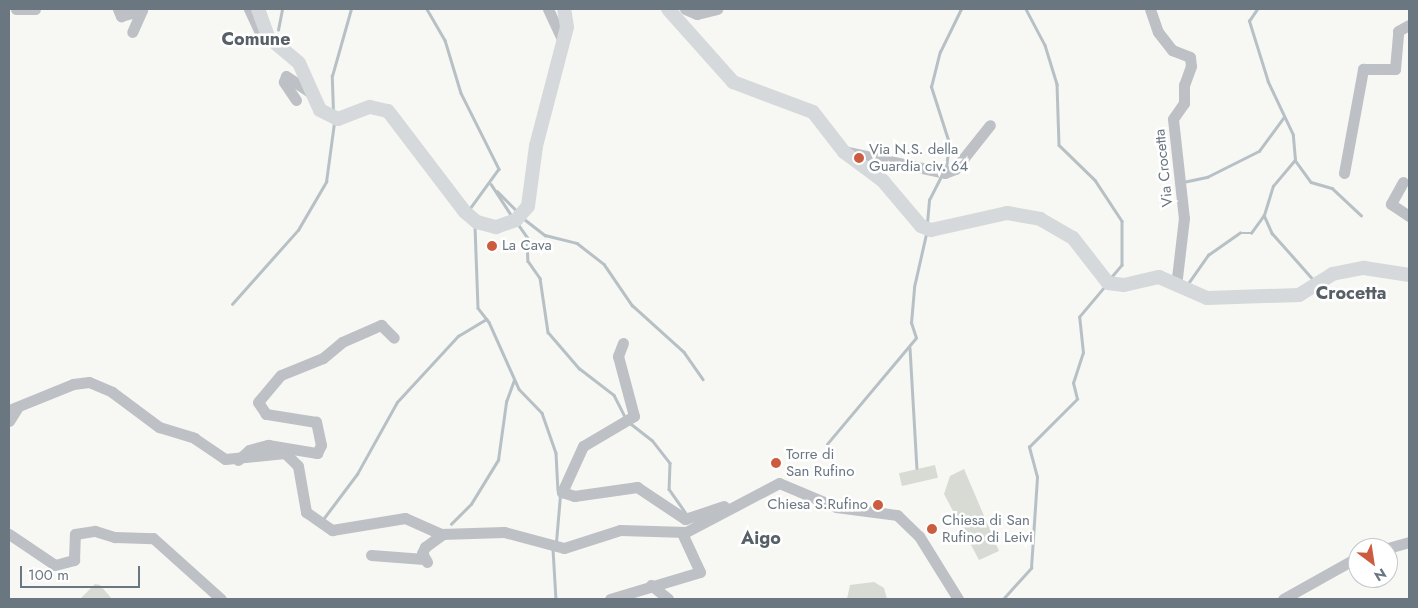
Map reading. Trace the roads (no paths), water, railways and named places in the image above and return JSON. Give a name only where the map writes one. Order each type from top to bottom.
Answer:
[{"type":"main road","points":[[258,9],[268,37],[299,64],[328,117],[346,117],[379,106],[388,111],[470,217],[504,226],[528,206],[536,146],[564,41],[564,9]]},
{"type":"main road","points":[[668,9],[733,82],[805,106],[824,123],[843,151],[883,181],[921,226],[945,229],[1007,213],[1040,219],[1073,238],[1108,282],[1124,286],[1159,277],[1207,298],[1299,295],[1345,271],[1364,268],[1406,273]]},
{"type":"street","points":[[16,9],[35,9]]},
{"type":"street","points":[[118,9],[121,16],[142,10],[132,32]]},
{"type":"street","points":[[249,9],[262,37],[268,37]]},
{"type":"street","points":[[548,9],[564,41]]},
{"type":"street","points":[[685,9],[697,14],[717,9]]},
{"type":"street","name":"Via Crocetta","points":[[1150,9],[1158,32],[1172,50],[1190,57],[1192,66],[1184,85],[1184,103],[1174,119],[1184,218],[1176,286]]},
{"type":"street","points":[[1344,173],[1363,69],[1396,69],[1398,31],[1409,26]]},
{"type":"street","points":[[296,100],[284,82],[286,76],[314,94]]},
{"type":"street","points":[[843,151],[945,173],[955,169],[990,125]]},
{"type":"street","points":[[1403,182],[1391,204],[1409,216]]},
{"type":"street","points":[[238,460],[249,450],[268,445],[317,453],[321,445],[316,422],[266,414],[258,402],[281,375],[323,358],[342,342],[381,325],[394,338]]},
{"type":"street","points":[[623,343],[618,356],[632,402],[632,420],[583,446],[562,492],[574,496],[637,487],[686,519],[732,507]]},
{"type":"street","points":[[9,421],[15,407],[73,384],[89,382],[112,392],[159,427],[194,438],[225,460],[238,460],[285,453],[292,456],[298,466],[306,512],[322,526],[344,529],[405,518],[443,534],[517,534],[551,548],[620,530],[682,532],[779,483],[836,507],[898,515],[919,536],[958,599]]},
{"type":"street","points":[[9,534],[55,565],[74,560],[76,534],[95,531],[115,537],[153,538],[221,599]]},
{"type":"street","points":[[610,599],[651,585],[700,572],[682,532]]},
{"type":"street","points":[[372,555],[425,560],[425,547],[443,534]]},
{"type":"street","points":[[1283,599],[1348,563]]},
{"type":"street","points":[[651,585],[668,599]]},
{"type":"waterway","points":[[278,30],[282,9]]},
{"type":"waterway","points":[[333,112],[332,76],[351,9]]},
{"type":"waterway","points":[[427,9],[445,40],[461,93],[499,169],[470,209]]},
{"type":"waterway","points":[[946,168],[949,143],[931,87],[940,52],[961,9]]},
{"type":"waterway","points":[[1026,9],[1045,45],[1057,84],[1059,145],[1095,180],[1122,221],[1122,265],[1111,278]]},
{"type":"waterway","points":[[1187,285],[1208,255],[1240,233],[1251,233],[1264,215],[1273,186],[1295,160],[1293,135],[1268,82],[1249,21],[1257,9]]},
{"type":"waterway","points":[[1183,182],[1207,177],[1259,151],[1284,117]]},
{"type":"waterway","points":[[232,304],[298,230],[326,182],[334,123]]},
{"type":"waterway","points":[[1295,160],[1311,182],[1332,188],[1361,215]]},
{"type":"waterway","points":[[927,223],[929,200],[942,175]]},
{"type":"waterway","points":[[491,184],[512,216]]},
{"type":"waterway","points":[[497,191],[518,212]]},
{"type":"waterway","points":[[1264,215],[1272,233],[1312,278]]},
{"type":"waterway","points":[[523,218],[545,235],[577,243],[604,264],[632,305],[684,352],[703,379]]},
{"type":"waterway","points":[[518,224],[527,237],[528,261],[540,278],[548,332],[579,368],[614,395],[625,417]]},
{"type":"waterway","points":[[475,226],[478,308],[489,322],[519,389],[542,413],[556,453],[558,490]]},
{"type":"waterway","points":[[827,444],[916,338],[911,323],[914,287],[926,234]]},
{"type":"waterway","points":[[1003,599],[1031,568],[1037,477],[1029,447],[1077,399],[1073,383],[1083,353],[1079,317],[1105,286]]},
{"type":"waterway","points":[[324,518],[357,474],[397,402],[458,336],[486,319]]},
{"type":"waterway","points":[[910,348],[917,468]]},
{"type":"waterway","points":[[451,524],[471,504],[498,460],[506,402],[514,380]]},
{"type":"waterway","points":[[630,423],[652,440],[670,463],[669,489],[686,513]]},
{"type":"waterway","points":[[556,542],[560,495]]},
{"type":"waterway","points":[[553,549],[556,599]]},
{"type":"place","name":"Via N.S. della Guardia civ. 64","points":[[859,158]]},
{"type":"place","name":"La Cava","points":[[492,246]]},
{"type":"place","name":"Torre di San Rufino","points":[[776,463]]},
{"type":"place","name":"Chiesa S.Rufino","points":[[878,505]]},
{"type":"place","name":"Chiesa di San Rufino di Leivi","points":[[932,529]]},
{"type":"district","name":"Comune","points":[[256,39]]},
{"type":"district","name":"Crocetta","points":[[1351,293]]},
{"type":"district","name":"Aigo","points":[[761,538]]}]
